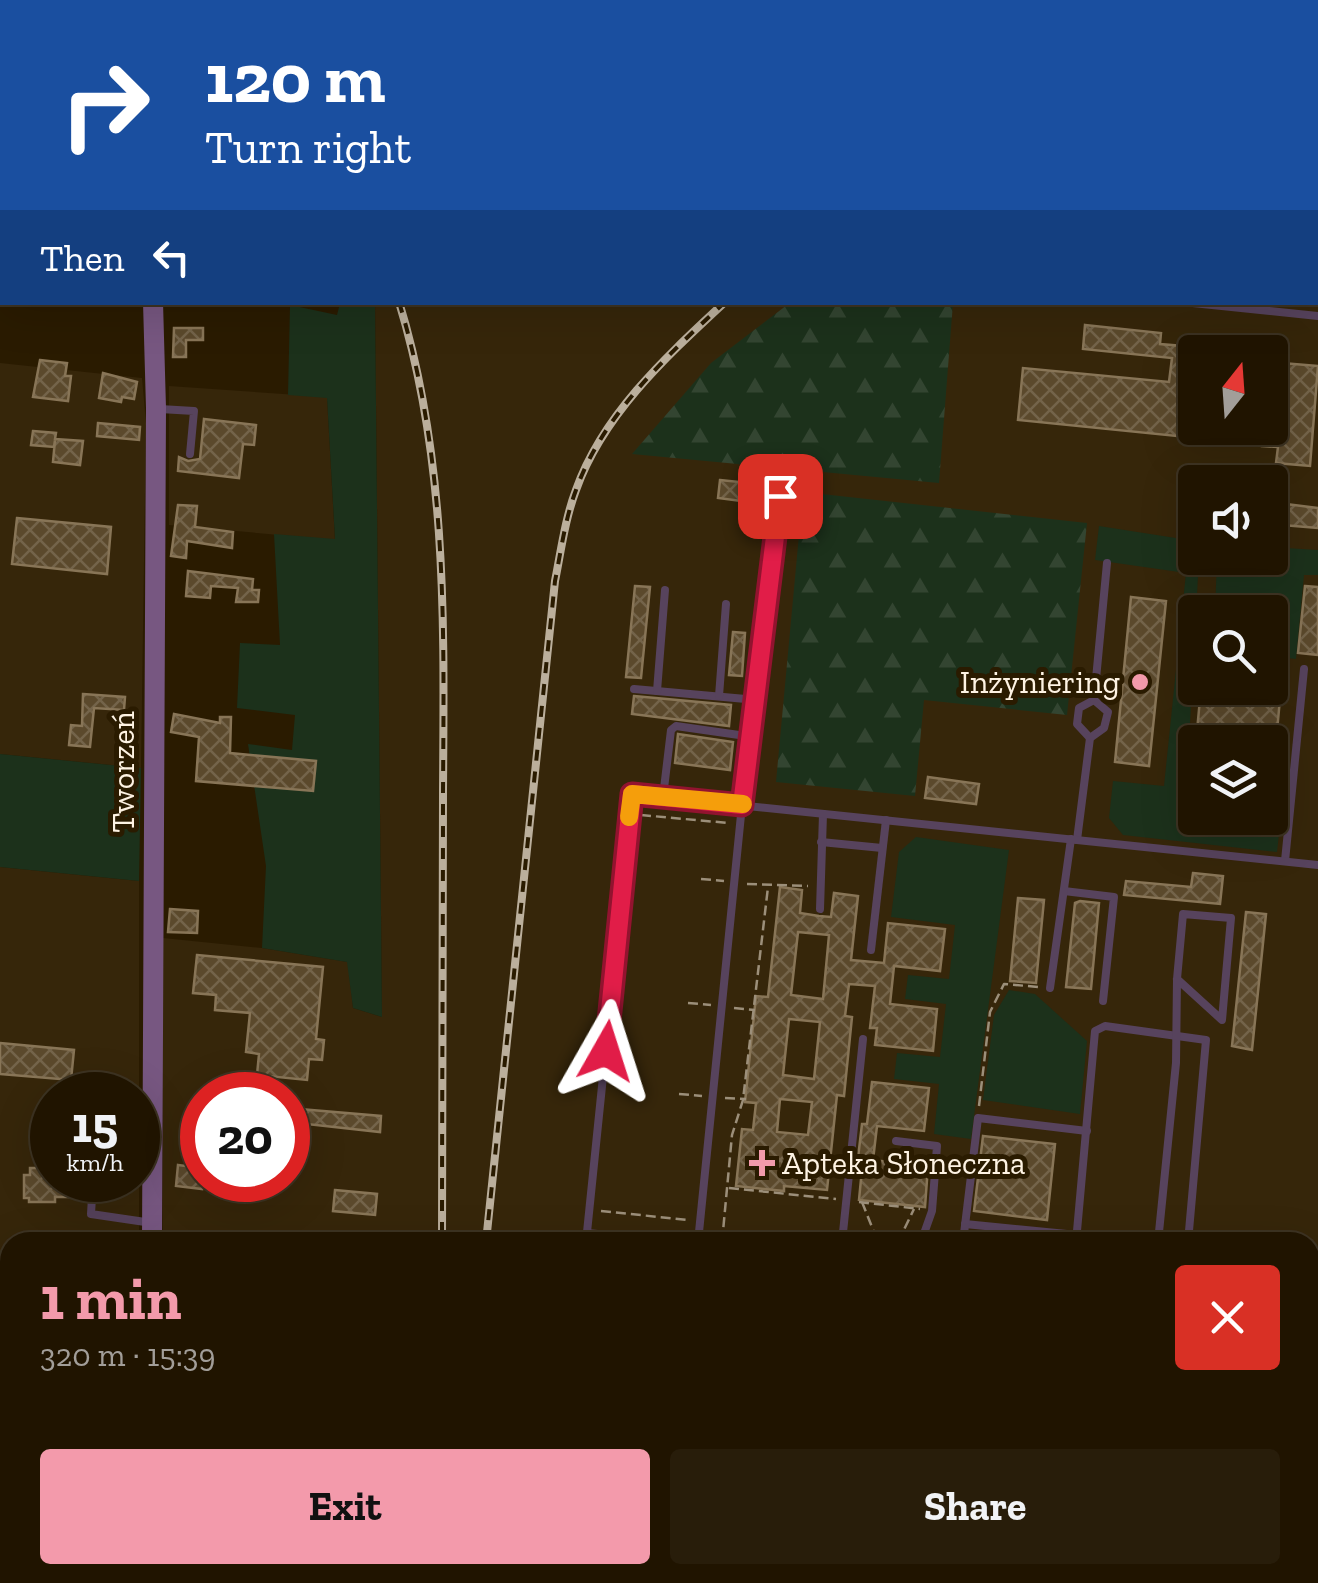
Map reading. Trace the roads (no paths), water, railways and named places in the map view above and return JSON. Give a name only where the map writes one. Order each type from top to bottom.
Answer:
[{"type":"street","name":"Tworzeń","points":[[146,1072],[156,408],[153,305]]},
{"type":"street","name":"Tworzeń","points":[[149,1202],[152,1232]]},
{"type":"lane","points":[[1212,305],[1318,316]]},
{"type":"lane","points":[[156,408],[194,412],[190,454]]},
{"type":"lane","points":[[699,1232],[742,805],[758,700],[780,496]]},
{"type":"lane","points":[[1094,700],[1107,564]]},
{"type":"lane","points":[[656,691],[664,590]]},
{"type":"lane","points":[[719,696],[726,604]]},
{"type":"lane","points":[[1285,861],[1304,669]]},
{"type":"lane","points":[[634,689],[758,700]]},
{"type":"lane","points":[[1050,988],[1090,738],[1104,728],[1108,712],[1094,700]]},
{"type":"lane","points":[[1090,738],[1077,724],[1079,708],[1094,700]]},
{"type":"lane","points":[[663,797],[671,730],[676,726],[753,737]]},
{"type":"lane","points":[[588,1232],[632,794],[1318,864]]},
{"type":"lane","points":[[820,909],[822,814]]},
{"type":"lane","points":[[870,950],[886,820]]},
{"type":"lane","points":[[821,842],[882,848]]},
{"type":"lane","points":[[1064,891],[1114,897],[1102,1001]]},
{"type":"lane","points":[[1159,1232],[1176,1035],[1177,979],[1183,914],[1231,918],[1222,1020],[1177,979]]},
{"type":"lane","points":[[1077,1232],[1095,1032],[1104,1026],[1206,1040],[1189,1232]]},
{"type":"lane","points":[[843,1232],[863,1039]]},
{"type":"lane","points":[[965,1232],[978,1118],[1087,1131]]},
{"type":"lane","points":[[896,1141],[937,1146],[932,1211],[925,1232]]},
{"type":"lane","points":[[91,1202],[91,1214],[149,1232]]},
{"type":"lane","points":[[965,1224],[1024,1232]]},
{"type":"railway","points":[[400,305],[427,423],[440,546],[442,1232]]},
{"type":"railway","points":[[487,1232],[555,581],[569,512],[588,462],[620,411],[659,365],[722,305]]},
{"type":"place","name":"Inżyniering","points":[[1140,682]]},
{"type":"place","name":"Apteka Słoneczna","points":[[762,1163]]}]
